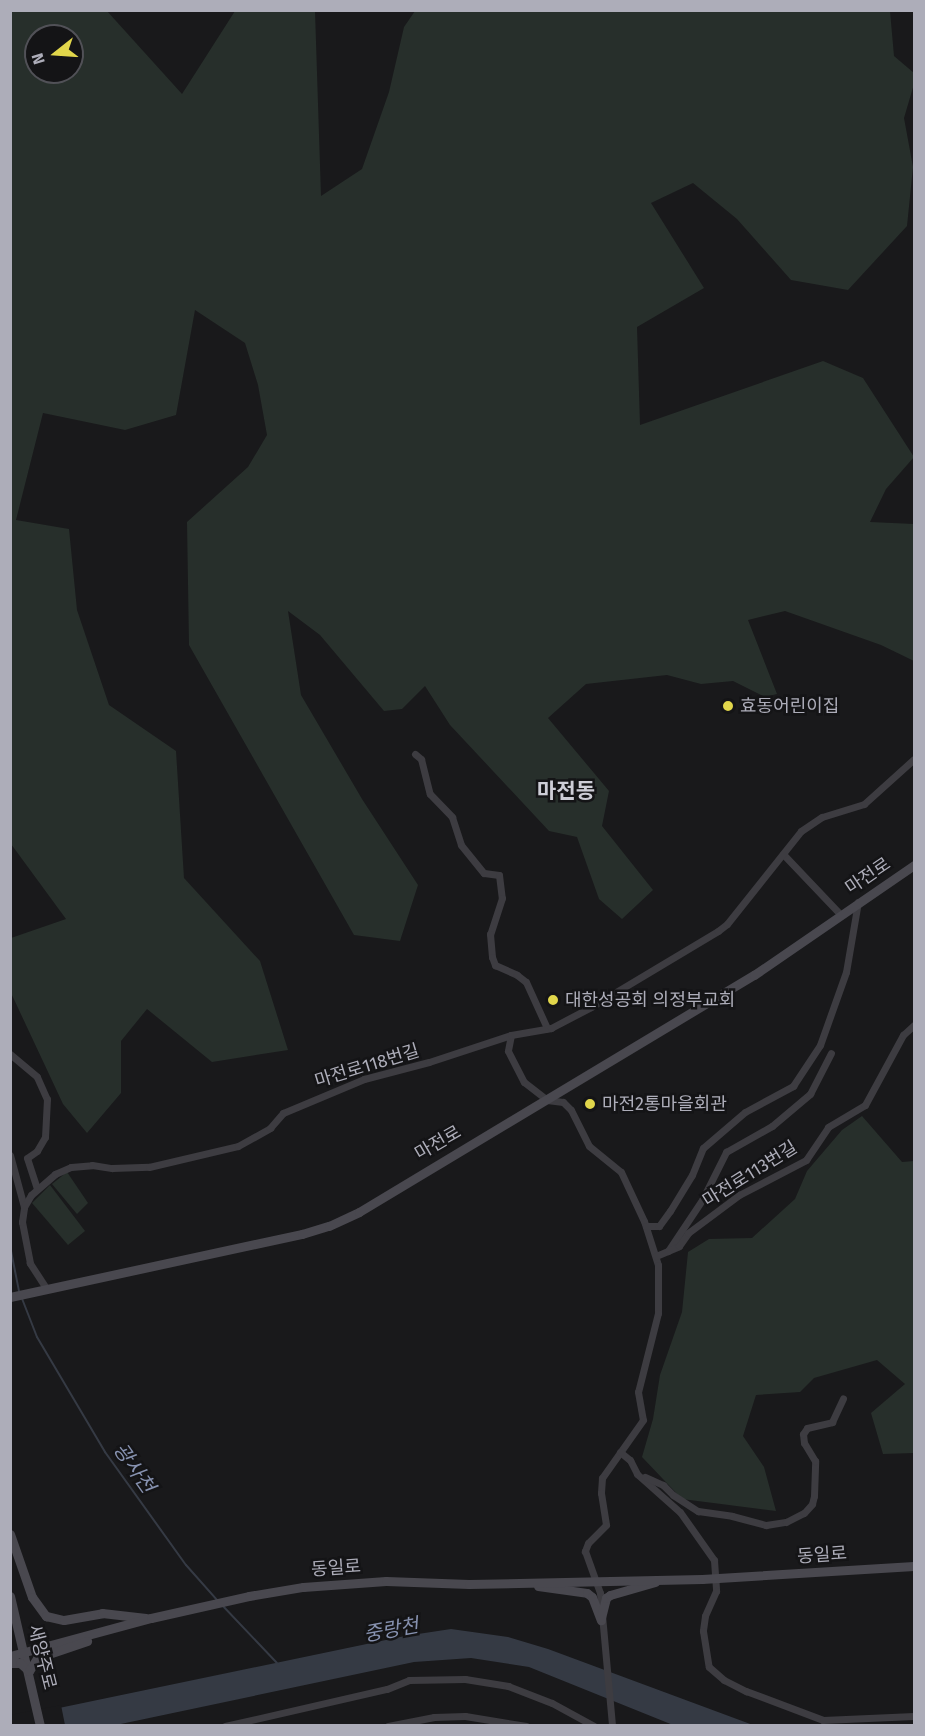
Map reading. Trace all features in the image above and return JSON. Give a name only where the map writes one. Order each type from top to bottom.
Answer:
[{"type":"street","points":[[415,754],[421,759],[430,794],[452,817],[464,850],[484,873],[499,875],[502,898],[490,934],[492,957],[495,965],[526,981],[547,1028]]},
{"type":"street","name":"마전로118번길","points":[[24,1207],[37,1188],[55,1174],[71,1167],[92,1165],[112,1168],[149,1167],[238,1146],[270,1128],[283,1113],[314,1098],[364,1079],[420,1065],[511,1035],[547,1028],[591,1008],[718,931],[727,924],[801,831],[822,817],[864,804],[915,759]]},
{"type":"street","name":"마전로","points":[[783,854],[840,914]]},
{"type":"street","name":"마전로","points":[[10,1297],[302,1234],[329,1226],[359,1212],[754,975],[840,914],[915,865]]},
{"type":"street","points":[[646,1226],[659,1226],[670,1211],[692,1175],[703,1148],[745,1113],[793,1086],[820,1045],[842,982],[858,902]]},
{"type":"street","name":"마전로113번길","points":[[656,1256],[679,1246],[688,1233],[739,1195],[806,1160],[828,1127],[866,1105],[903,1035],[915,1025]]},
{"type":"street","points":[[511,1035],[508,1051],[516,1071],[524,1082],[547,1100],[563,1102],[571,1110],[589,1146],[621,1172],[631,1188],[656,1256],[659,1299],[638,1392],[642,1420],[602,1479],[601,1493],[606,1525],[588,1543],[585,1551],[589,1569],[597,1581],[612,1725]]},
{"type":"street","points":[[668,1251],[702,1200],[726,1152],[772,1126],[810,1094],[831,1053]]},
{"type":"street","points":[[10,1054],[37,1077],[47,1099],[45,1137],[37,1151],[27,1158],[37,1188]]},
{"type":"street","points":[[10,1155],[24,1207],[22,1222],[30,1263],[42,1289]]},
{"type":"street","points":[[637,1474],[663,1485],[673,1496],[698,1511],[732,1516],[766,1525],[786,1522],[804,1513],[812,1504],[814,1496],[815,1461],[804,1443],[802,1434],[807,1428],[832,1422],[843,1398]]},
{"type":"street","points":[[620,1452],[630,1460],[637,1474],[680,1512],[714,1560],[716,1591],[705,1616],[703,1631],[709,1667],[724,1680],[746,1691],[823,1720],[915,1716]]},
{"type":"street","points":[[10,1534],[32,1597],[46,1616],[64,1620],[102,1614],[152,1618]]},
{"type":"street","name":"동일로","points":[[10,1656],[152,1618],[249,1596],[303,1587],[386,1581],[469,1584],[716,1578],[915,1566]]},
{"type":"street","points":[[601,1620],[606,1598],[616,1592],[670,1579]]},
{"type":"street","points":[[518,1583],[586,1593],[592,1597],[601,1620]]},
{"type":"street","name":"새양주로","points":[[10,1596],[30,1674],[40,1725]]},
{"type":"street","points":[[10,1663],[20,1663],[30,1674],[37,1658],[75,1647],[111,1630]]},
{"type":"street","points":[[225,1725],[387,1689],[409,1680],[465,1679],[508,1686],[552,1702],[594,1725]]},
{"type":"street","points":[[388,1725],[434,1717],[465,1716],[526,1725]]},
{"type":"shaded area","points":[[11,10],[107,11],[182,94],[235,11],[315,11],[321,196],[362,169],[389,92],[404,27],[415,11],[890,11],[894,56],[914,73],[914,84],[904,118],[913,167],[907,226],[848,290],[791,280],[737,219],[693,183],[651,203],[704,288],[637,327],[640,425],[823,361],[863,378],[914,457],[886,489],[870,522],[914,524],[914,661],[881,645],[785,611],[748,620],[777,694],[765,697],[733,681],[701,684],[667,675],[586,684],[548,718],[609,791],[602,826],[653,890],[622,919],[599,899],[577,837],[549,831],[450,725],[425,686],[402,709],[384,711],[320,635],[288,611],[301,695],[362,799],[418,885],[400,941],[354,935],[189,645],[187,522],[248,467],[267,435],[258,385],[245,343],[195,310],[176,415],[125,430],[43,413],[16,520],[69,529],[77,610],[109,705],[176,751],[184,878],[260,961],[288,1050],[212,1062],[147,1009],[121,1041],[121,1093],[87,1133],[63,1104],[11,993],[11,938],[66,919],[11,844]]},
{"type":"shaded area","points":[[862,1116],[902,1162],[914,1161],[914,1453],[883,1454],[871,1413],[905,1384],[877,1360],[814,1378],[800,1392],[756,1395],[743,1436],[764,1467],[776,1511],[682,1499],[642,1457],[653,1419],[660,1375],[682,1312],[688,1252],[709,1239],[752,1238],[795,1199],[807,1171],[842,1130]]},
{"type":"shaded area","points":[[67,1172],[88,1203],[77,1214],[52,1184]]},
{"type":"shaded area","points":[[50,1185],[85,1231],[68,1245],[32,1203]]},
{"type":"shaded area","points":[[451,1629],[508,1637],[548,1649],[753,1725],[673,1725],[529,1667],[471,1658],[414,1662],[116,1725],[11,1726],[11,1718],[405,1636]]},
{"type":"pier","points":[[61,1705],[65,1725],[12,1725],[10,1715]]},
{"type":"waterway","name":"광사천","points":[[10,1246],[19,1291]]},
{"type":"waterway","name":"광사천","points":[[21,1296],[37,1337],[105,1452],[186,1565],[217,1600]]},
{"type":"waterway","name":"광사천","points":[[221,1604],[277,1663]]},
{"type":"place","name":"효동어린이집","points":[[728,706]]},
{"type":"place","name":"대한성공회 의정부교회","points":[[553,1000]]},
{"type":"place","name":"마전2통마을회관","points":[[590,1104]]},
{"type":"district","name":"마전동","points":[[566,791]]},
{"type":"water label","name":"중랑천","points":[[391,1630]]}]
